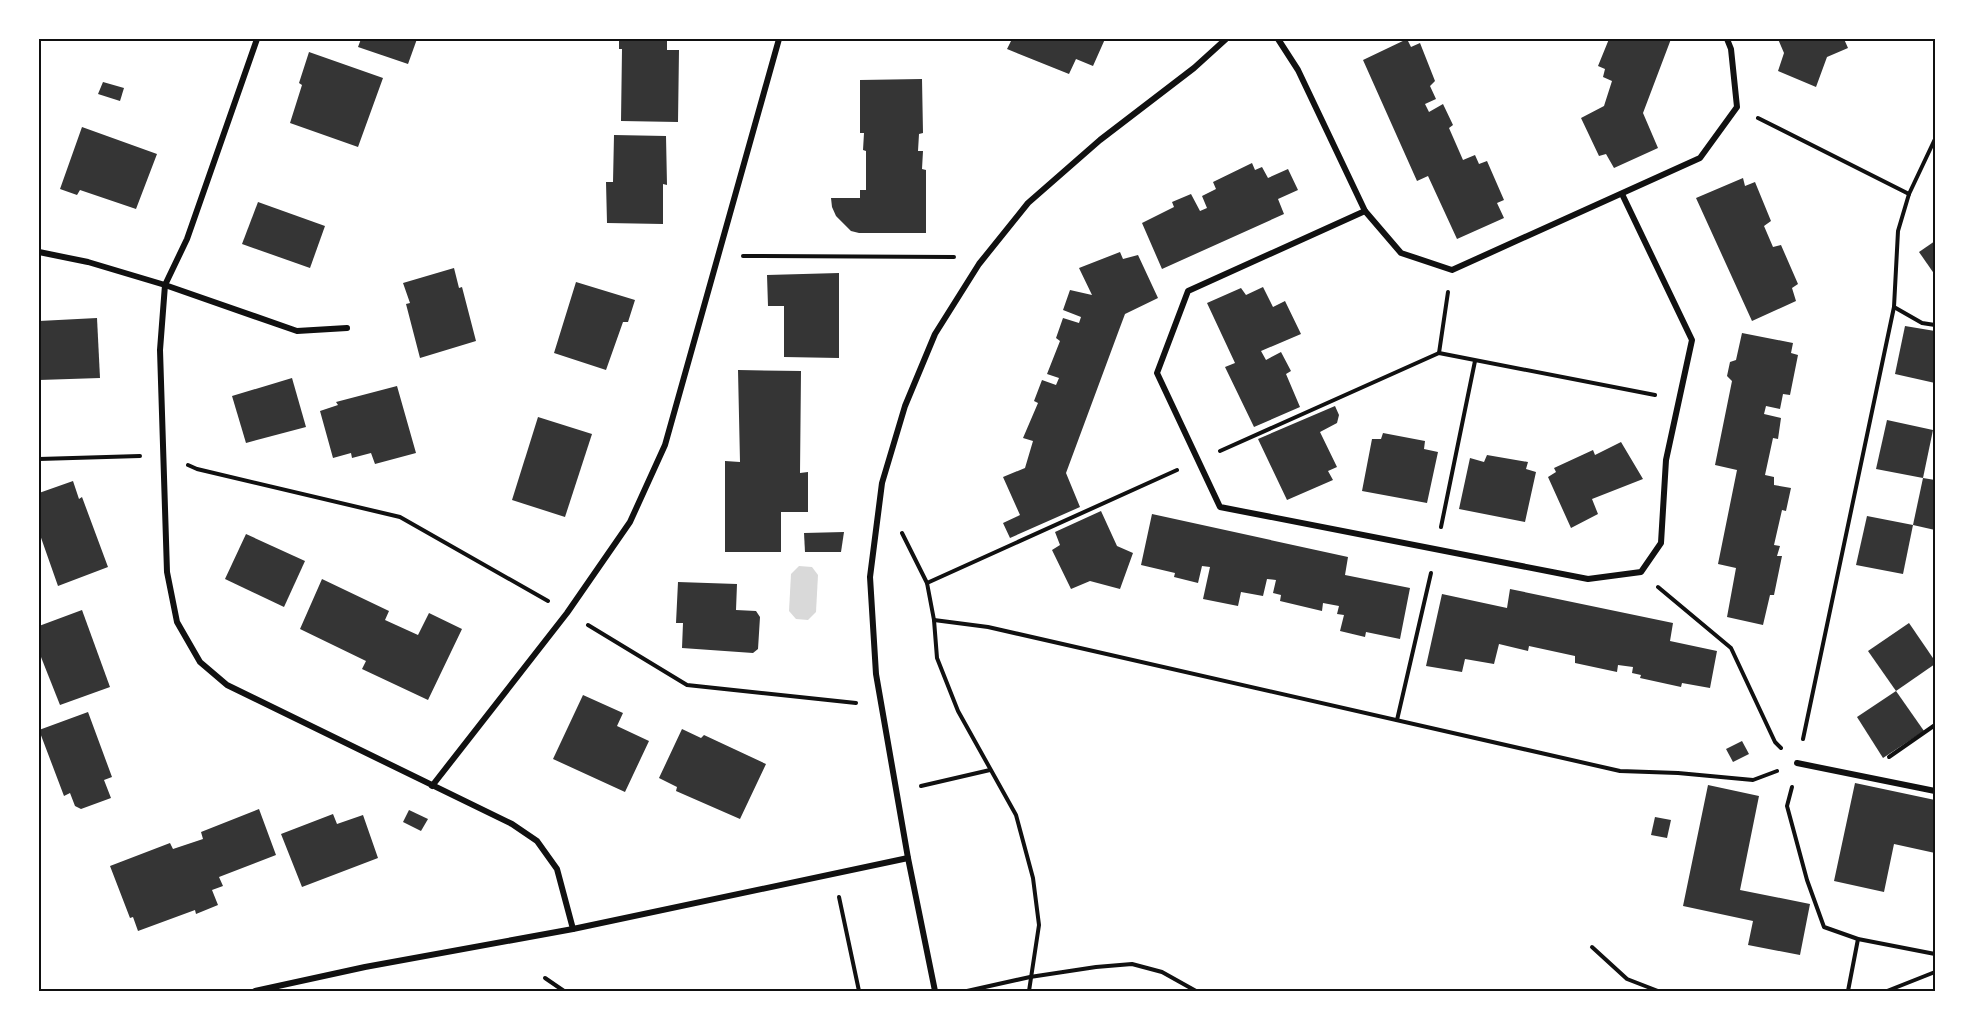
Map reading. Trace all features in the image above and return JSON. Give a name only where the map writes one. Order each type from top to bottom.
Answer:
[{"type":"street","points":[[257,39],[187,239],[165,285],[160,350],[167,572],[177,622],[200,662],[228,685],[512,824],[537,841],[558,869],[573,930]]},
{"type":"street","points":[[432,786],[567,613],[630,522],[665,445],[779,39]]},
{"type":"street","points":[[935,991],[881,706],[876,674],[870,577],[882,483],[905,406],[935,334],[979,264],[1028,203],[1100,140],[1194,68],[1226,39]]},
{"type":"street","points":[[1278,39],[1298,70],[1365,212],[1401,253],[1452,270],[1700,158],[1737,108],[1731,49],[1727,39]]},
{"type":"street","points":[[1365,212],[1188,291],[1157,373],[1220,507],[1588,579],[1641,572],[1661,543],[1666,460],[1692,340],[1622,194]]},
{"type":"street","points":[[39,252],[88,262],[165,285],[297,332],[347,328]]},
{"type":"street","points":[[1797,763],[1935,791]]},
{"type":"street","points":[[255,991],[365,968],[573,930],[908,858]]},
{"type":"path","points":[[1737,108],[1909,194]]},
{"type":"path","points":[[1935,139],[1909,194],[1898,231],[1894,307],[1787,806],[1824,927],[1858,939],[1935,954]]},
{"type":"path","points":[[718,256],[950,256],[979,264]]},
{"type":"path","points":[[1439,353],[1452,270]]},
{"type":"path","points":[[1894,307],[1922,323],[1935,325]]},
{"type":"path","points":[[927,583],[1439,353],[1679,400]]},
{"type":"path","points":[[39,459],[163,455],[197,469],[400,517],[687,685],[881,706]]},
{"type":"path","points":[[902,533],[927,583],[934,620],[937,658],[958,711],[1016,815],[1034,878],[1039,925],[1029,991]]},
{"type":"path","points":[[1641,572],[1731,648],[1775,742],[1797,763]]},
{"type":"path","points":[[934,620],[988,627],[1620,771],[1678,772],[1753,780],[1797,763]]},
{"type":"path","points":[[1877,779],[1883,761],[1935,725]]},
{"type":"path","points":[[897,792],[990,770]]},
{"type":"path","points":[[834,873],[859,991]]},
{"type":"path","points":[[1848,991],[1858,939]]},
{"type":"path","points":[[1592,947],[1628,979],[1658,991]]},
{"type":"path","points":[[967,991],[1030,977],[1132,964],[1162,972],[1196,991]]},
{"type":"path","points":[[1887,991],[1935,972]]},
{"type":"path","points":[[545,978],[564,991]]},
{"type":"shaded area","points":[[799,566],[812,567],[818,575],[816,612],[808,620],[796,619],[789,611],[791,574]]},
{"type":"building","points":[[361,39],[417,39],[408,64],[358,47]]},
{"type":"building","points":[[619,39],[667,39],[667,50],[679,50],[678,122],[621,121],[622,49],[619,49]]},
{"type":"building","points":[[1012,39],[1105,39],[1093,66],[1076,59],[1069,74],[1007,49]]},
{"type":"building","points":[[1407,39],[1411,47],[1420,43],[1435,81],[1430,86],[1436,99],[1425,104],[1429,112],[1443,104],[1453,125],[1449,128],[1463,160],[1475,155],[1479,164],[1487,161],[1504,200],[1497,203],[1504,218],[1457,239],[1428,176],[1417,181],[1363,60]]},
{"type":"building","points":[[1609,39],[1671,39],[1643,113],[1658,148],[1614,168],[1606,154],[1599,156],[1581,118],[1604,106],[1612,81],[1603,77],[1605,69],[1598,66]]},
{"type":"building","points":[[1778,39],[1844,39],[1848,48],[1827,57],[1816,87],[1778,71],[1784,53]]},
{"type":"building","points":[[309,52],[383,78],[358,147],[290,123]]},
{"type":"building","points":[[922,79],[923,133],[919,134],[918,151],[923,151],[922,169],[926,170],[926,233],[851,231],[836,216],[831,198],[860,198],[860,190],[866,190],[866,151],[863,150],[864,133],[860,133],[860,80]]},
{"type":"building","points":[[103,82],[124,88],[120,101],[98,94]]},
{"type":"building","points":[[82,127],[157,154],[136,209],[80,190],[77,195],[60,189]]},
{"type":"building","points":[[614,135],[666,136],[667,185],[663,184],[663,224],[607,223],[606,182],[613,182]]},
{"type":"building","points":[[1252,163],[1255,170],[1262,167],[1268,178],[1288,169],[1298,190],[1278,199],[1284,214],[1162,269],[1142,223],[1174,207],[1172,202],[1191,194],[1200,211],[1207,208],[1202,196],[1216,189],[1213,182]]},
{"type":"building","points":[[1743,178],[1745,186],[1755,182],[1771,221],[1764,226],[1773,247],[1781,245],[1798,284],[1792,288],[1796,301],[1752,321],[1696,198]]},
{"type":"building","points":[[258,202],[325,226],[310,268],[242,244]]},
{"type":"building","points":[[1935,241],[1935,275],[1919,252]]},
{"type":"building","points":[[1120,252],[1123,259],[1138,255],[1158,298],[1125,314],[1119,330],[1066,473],[1080,507],[1010,538],[1003,523],[1020,515],[1003,477],[1025,468],[1033,441],[1023,438],[1038,403],[1034,401],[1042,380],[1056,385],[1059,378],[1047,374],[1060,341],[1056,338],[1063,318],[1079,323],[1081,317],[1063,310],[1070,290],[1092,295],[1079,268]]},
{"type":"building","points":[[454,268],[459,288],[462,287],[476,341],[420,358],[406,304],[410,303],[403,283]]},
{"type":"building","points":[[839,273],[839,358],[784,357],[784,306],[768,306],[767,275]]},
{"type":"building","points":[[576,282],[635,300],[628,322],[623,322],[606,370],[554,353]]},
{"type":"building","points":[[1263,287],[1273,307],[1285,301],[1301,334],[1261,351],[1266,360],[1281,352],[1291,371],[1286,374],[1300,407],[1254,427],[1225,367],[1235,363],[1207,303],[1241,288],[1246,295]]},
{"type":"building","points":[[97,318],[100,378],[39,380],[39,321]]},
{"type":"building","points":[[1905,326],[1935,331],[1935,383],[1895,374]]},
{"type":"building","points":[[1742,333],[1793,343],[1791,353],[1798,355],[1790,395],[1783,394],[1780,409],[1766,406],[1764,414],[1781,418],[1778,439],[1773,438],[1765,475],[1774,477],[1774,485],[1791,488],[1786,511],[1782,510],[1774,545],[1780,546],[1777,556],[1782,556],[1774,595],[1770,595],[1763,625],[1727,617],[1736,568],[1718,564],[1737,470],[1715,465],[1732,381],[1727,376],[1730,362],[1736,360]]},
{"type":"building","points":[[738,370],[801,371],[800,473],[808,472],[808,512],[781,512],[781,552],[725,552],[725,461],[740,462]]},
{"type":"building","points":[[292,378],[306,427],[246,443],[232,396]]},
{"type":"building","points":[[397,386],[416,453],[375,464],[371,453],[352,458],[351,453],[333,458],[320,411],[338,405],[336,402]]},
{"type":"building","points":[[1335,406],[1339,415],[1337,423],[1320,432],[1337,467],[1328,471],[1333,480],[1287,500],[1258,439]]},
{"type":"building","points":[[538,417],[592,434],[565,517],[512,500]]},
{"type":"building","points":[[1887,420],[1933,430],[1923,478],[1876,469]]},
{"type":"building","points":[[1383,433],[1425,441],[1424,449],[1438,452],[1427,503],[1362,491],[1372,439],[1381,439]]},
{"type":"building","points":[[1621,442],[1643,479],[1592,499],[1598,514],[1571,528],[1548,477],[1556,472],[1554,468],[1593,450],[1595,455]]},
{"type":"building","points":[[1487,455],[1528,462],[1526,469],[1536,472],[1525,522],[1459,509],[1470,458],[1484,462]]},
{"type":"building","points":[[1923,478],[1935,480],[1935,530],[1913,525]]},
{"type":"building","points":[[73,481],[79,499],[82,497],[108,567],[58,586],[39,532],[39,493]]},
{"type":"building","points":[[1101,511],[1117,546],[1133,553],[1120,589],[1090,581],[1071,589],[1052,550],[1060,545],[1055,532]]},
{"type":"building","points":[[1152,514],[1348,557],[1345,575],[1410,588],[1400,639],[1366,632],[1365,637],[1340,631],[1344,615],[1337,614],[1339,606],[1323,603],[1322,611],[1280,601],[1281,595],[1273,593],[1276,580],[1267,579],[1263,596],[1241,592],[1238,606],[1203,599],[1210,567],[1202,566],[1198,583],[1174,577],[1175,573],[1141,565]]},
{"type":"building","points":[[1867,516],[1913,525],[1903,574],[1856,565]]},
{"type":"building","points":[[844,532],[841,552],[805,552],[804,533]]},
{"type":"building","points":[[246,534],[305,561],[284,607],[225,579]]},
{"type":"building","points":[[322,579],[389,611],[385,620],[418,635],[429,613],[462,629],[428,700],[362,669],[366,661],[300,629]]},
{"type":"building","points":[[678,582],[737,584],[736,610],[756,611],[760,617],[758,649],[753,653],[682,648],[683,623],[676,623]]},
{"type":"building","points":[[1510,589],[1673,623],[1670,641],[1717,651],[1710,688],[1682,683],[1681,687],[1640,678],[1641,675],[1632,673],[1633,667],[1618,665],[1617,672],[1575,663],[1575,656],[1529,646],[1528,651],[1499,644],[1494,664],[1465,659],[1462,672],[1426,666],[1442,594],[1507,608]]},
{"type":"building","points":[[82,610],[110,687],[60,705],[39,652],[39,626]]},
{"type":"building","points":[[1909,623],[1935,664],[1896,691],[1868,651]]},
{"type":"building","points":[[1896,691],[1924,731],[1883,758],[1857,717]]},
{"type":"building","points":[[583,695],[623,713],[617,726],[649,741],[625,792],[553,759]]},
{"type":"building","points":[[88,712],[112,777],[104,780],[111,798],[81,809],[75,806],[70,793],[64,796],[39,730]]},
{"type":"building","points":[[682,729],[701,738],[704,735],[766,764],[740,819],[676,791],[677,787],[659,778]]},
{"type":"building","points":[[1742,741],[1749,754],[1733,762],[1726,749]]},
{"type":"building","points":[[1855,783],[1935,800],[1935,853],[1894,844],[1884,892],[1834,881]]},
{"type":"building","points":[[1708,785],[1759,796],[1740,890],[1810,904],[1800,955],[1748,945],[1753,921],[1683,906]]},
{"type":"building","points":[[259,809],[276,855],[219,877],[223,886],[212,890],[218,905],[196,914],[195,910],[138,931],[133,917],[130,918],[110,866],[170,843],[173,849],[203,839],[201,832]]},
{"type":"building","points":[[409,810],[428,819],[421,831],[403,822]]},
{"type":"building","points":[[333,814],[337,824],[363,815],[378,858],[302,887],[281,834]]},
{"type":"building","points":[[1655,817],[1671,820],[1667,838],[1651,835]]}]
